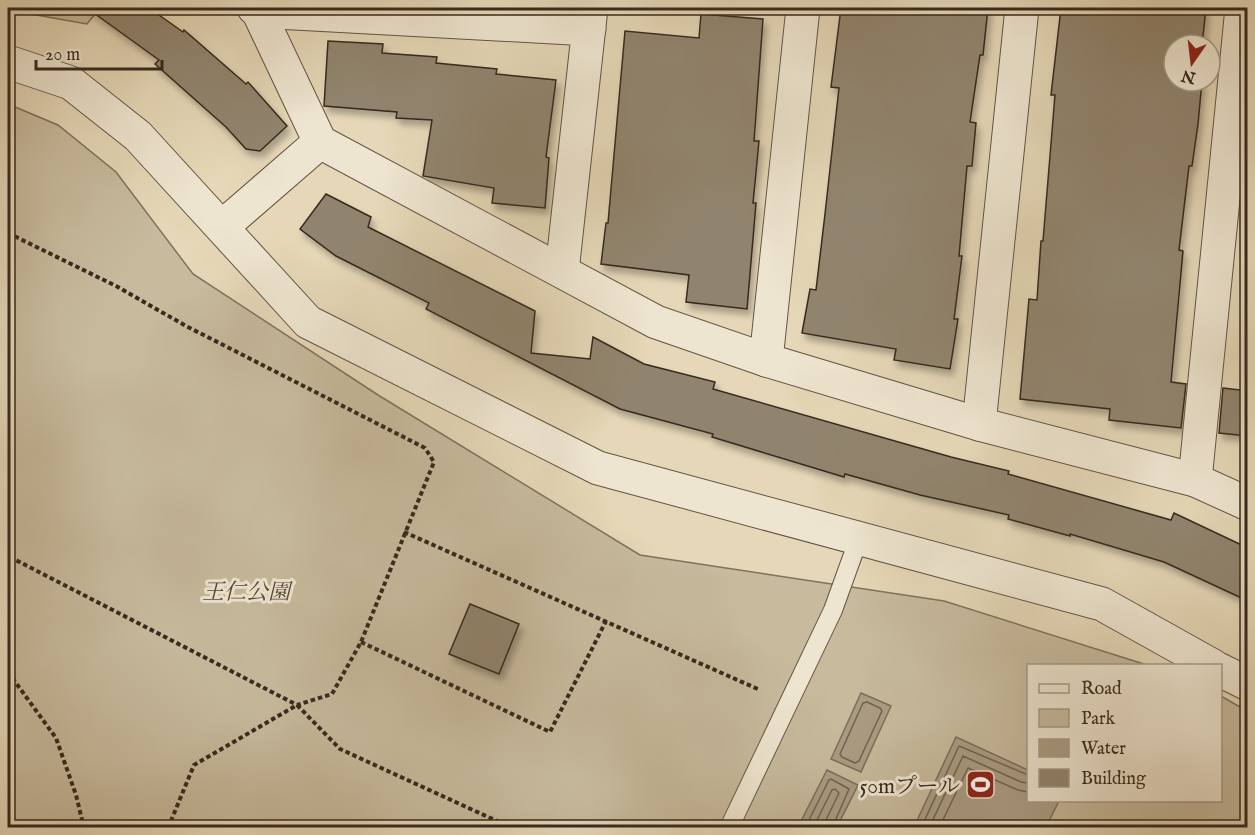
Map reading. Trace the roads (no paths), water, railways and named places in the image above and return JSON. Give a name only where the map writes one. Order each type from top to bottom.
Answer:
[{"type":"street","points":[[766,360],[804,8]]},
{"type":"street","points":[[979,424],[1022,8]]},
{"type":"street","points":[[1195,480],[1242,8]]},
{"type":"street","points":[[562,271],[590,18],[256,9],[320,142],[656,322],[766,360],[979,424],[1195,480],[1248,504]]},
{"type":"street","points":[[8,62],[71,83],[138,136],[308,321],[598,468],[1102,604],[1209,664]]},
{"type":"street","points":[[222,227],[320,142]]},
{"type":"street","points":[[1222,670],[1248,684]]},
{"type":"lane","points":[[729,828],[833,610],[859,538]]},
{"type":"water","points":[[861,693],[891,706],[861,772],[831,759]]},
{"type":"water","name":"50mプール","points":[[956,737],[1027,770],[1027,802],[1058,802],[1046,827],[914,827]]},
{"type":"water","points":[[827,770],[858,785],[837,827],[798,827]]},
{"type":"place","name":"50mプール","points":[[981,785]]},
{"type":"park label","name":"王仁公園","points":[[246,591]]}]
